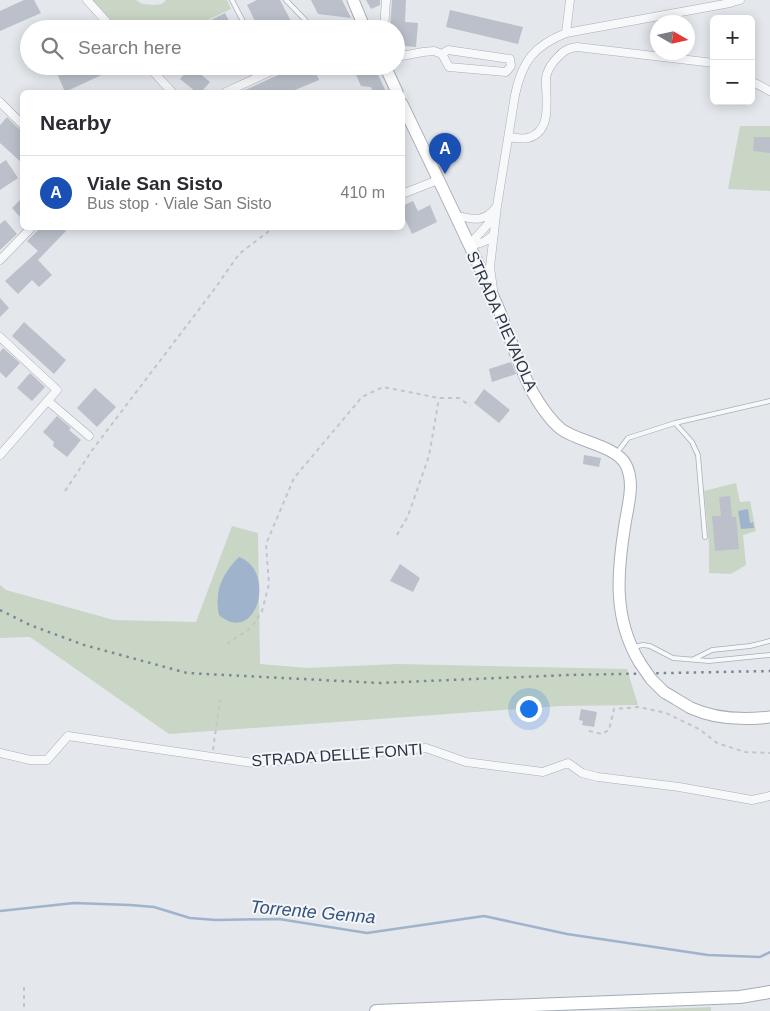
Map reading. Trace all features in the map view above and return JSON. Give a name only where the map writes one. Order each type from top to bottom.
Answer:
[{"type":"main road","points":[[376,1011],[740,997],[770,992]]},
{"type":"street","points":[[86,0],[105,20]]},
{"type":"street","points":[[352,0],[360,20]]},
{"type":"street","points":[[385,20],[386,0]]},
{"type":"street","points":[[566,33],[570,0]]},
{"type":"street","points":[[496,304],[490,267],[514,95],[524,65],[534,52],[547,42],[566,33],[740,0]]},
{"type":"street","points":[[509,137],[528,138],[538,132],[546,117],[546,76],[554,61],[568,48],[577,47],[710,63]]},
{"type":"street","points":[[405,55],[434,51],[442,54],[449,67],[506,72],[512,66],[510,59],[448,50],[442,54]]},
{"type":"street","points":[[156,75],[170,90]]},
{"type":"street","points":[[230,90],[256,75]]},
{"type":"street","points":[[389,75],[396,90]]},
{"type":"street","points":[[755,83],[770,91]]},
{"type":"street","points":[[0,102],[20,122]]},
{"type":"street","name":"STRADA PIEVAIOLA","points":[[405,110],[469,244],[534,394],[560,428],[616,454]]},
{"type":"street","points":[[405,193],[438,180]]},
{"type":"street","points":[[455,215],[469,219],[478,219],[491,214],[498,206]]},
{"type":"street","points":[[469,244],[489,223],[491,214]]},
{"type":"street","points":[[0,260],[29,230]]},
{"type":"street","points":[[469,244],[480,244],[489,240],[494,234]]},
{"type":"street","points":[[0,337],[57,390],[0,455]]},
{"type":"street","points":[[48,401],[89,436]]},
{"type":"street","points":[[616,454],[626,463],[630,474],[631,489],[619,563],[619,597],[624,628],[631,648],[651,679],[664,692],[693,709],[721,717],[770,717]]},
{"type":"street","name":"STRADA DELLE FONTI","points":[[0,753],[30,760],[47,760],[68,736],[253,763],[426,748],[466,762],[543,772],[568,763],[582,773],[598,776],[679,787],[752,800],[770,796]]},
{"type":"lane","points":[[232,0],[242,20]]},
{"type":"lane","points":[[286,0],[304,20]]},
{"type":"lane","points":[[616,454],[628,438],[675,424],[770,402]]},
{"type":"lane","points":[[675,424],[692,442],[698,455],[705,537]]},
{"type":"lane","points":[[692,660],[712,650],[750,646],[770,641]]},
{"type":"lane","points":[[631,648],[643,645],[650,646],[673,658],[709,661],[770,655]]},
{"type":"path","points":[[65,491],[93,449],[239,254],[270,230]]},
{"type":"path","points":[[227,644],[252,627],[262,611],[268,584],[266,544],[294,478],[362,397],[383,387],[439,398],[460,398],[470,406]]},
{"type":"path","points":[[396,535],[408,516],[429,456],[439,398]]},
{"type":"path","points":[[212,756],[220,700]]},
{"type":"path","points":[[589,731],[602,734],[609,730],[614,709],[639,707],[666,713],[699,728],[717,743],[745,752],[770,753]]},
{"type":"path","points":[[24,987],[24,1010]]},
{"type":"green space","points":[[92,0],[136,0],[142,4],[154,5],[162,4],[166,0],[227,0],[231,9],[207,20],[111,20]]},
{"type":"green space","points":[[740,126],[770,126],[770,191],[728,189]]},
{"type":"green space","points":[[736,483],[740,502],[750,501],[756,531],[743,535],[746,565],[731,574],[709,573],[709,544],[704,491]]},
{"type":"green space","points":[[232,526],[258,533],[260,664],[307,668],[397,664],[627,669],[638,705],[560,706],[169,734],[30,637],[0,638],[0,585],[6,590],[114,620],[196,622]]},
{"type":"green space","points":[[711,1007],[711,1011],[618,1011]]},
{"type":"water","points":[[748,509],[750,523],[753,522],[754,528],[741,529],[738,511]]},
{"type":"water","points":[[239,557],[251,565],[257,576],[258,603],[252,614],[243,621],[232,622],[219,615],[218,598],[224,576]]},
{"type":"building","points":[[24,0],[34,0],[41,13],[25,20],[20,20],[20,22],[0,31],[0,11]]},
{"type":"building","points":[[257,0],[280,0],[290,20],[254,20],[247,5]]},
{"type":"building","points":[[311,0],[342,0],[351,18],[318,14]]},
{"type":"building","points":[[366,0],[380,0],[380,5],[371,9]]},
{"type":"building","points":[[392,0],[406,0],[405,22],[405,20],[391,20]]},
{"type":"building","points":[[450,10],[523,27],[518,44],[446,27]]},
{"type":"building","points":[[225,13],[228,20],[211,20]]},
{"type":"building","points":[[405,22],[418,23],[416,47],[405,46]]},
{"type":"building","points":[[58,75],[102,75],[69,90],[64,90]]},
{"type":"building","points":[[183,75],[202,75],[210,82],[203,90],[194,90],[180,79]]},
{"type":"building","points":[[278,75],[317,75],[319,80],[295,90],[245,90]]},
{"type":"building","points":[[356,75],[378,75],[385,90],[372,90],[371,87],[361,86]]},
{"type":"building","points":[[7,117],[20,129],[20,161],[0,143],[0,125]]},
{"type":"building","points":[[754,137],[770,137],[770,153],[753,151]]},
{"type":"building","points":[[6,160],[18,178],[0,190],[0,164]]},
{"type":"building","points":[[20,200],[20,217],[12,208]]},
{"type":"building","points":[[413,201],[418,211],[430,205],[437,222],[412,234],[405,219],[405,205]]},
{"type":"building","points":[[5,220],[17,234],[0,250],[0,224]]},
{"type":"building","points":[[38,230],[66,231],[38,260],[52,275],[39,287],[32,280],[18,294],[5,281],[38,251],[27,241]]},
{"type":"building","points":[[0,298],[9,308],[0,317]]},
{"type":"building","points":[[24,322],[66,360],[54,374],[12,336]]},
{"type":"building","points":[[3,348],[20,363],[6,378],[0,372],[0,352]]},
{"type":"building","points":[[511,362],[516,374],[492,382],[489,369]]},
{"type":"building","points":[[30,373],[45,387],[32,401],[17,388]]},
{"type":"building","points":[[95,388],[116,407],[97,427],[77,408]]},
{"type":"building","points":[[484,389],[510,410],[499,423],[474,403]]},
{"type":"building","points":[[57,416],[81,440],[67,457],[53,446],[54,442],[43,432]]},
{"type":"building","points":[[584,455],[601,458],[599,467],[583,464]]},
{"type":"building","points":[[730,496],[732,517],[736,517],[739,549],[715,551],[712,516],[721,516],[719,497]]},
{"type":"building","points":[[400,564],[420,578],[413,592],[390,581]]},
{"type":"building","points":[[581,709],[597,712],[594,727],[582,725],[583,721],[579,720]]},
{"type":"waterway","name":"Torrente Genna","points":[[0,911],[74,903],[130,905],[154,907],[190,918],[216,920],[279,919],[367,933],[484,916],[567,934],[708,955],[760,957],[770,952]]},
{"type":"railway","points":[[0,610],[30,625],[84,645],[187,673],[379,683],[569,675],[770,671]]},
{"type":"place","name":"Viale San Sisto","points":[[445,174]]}]
